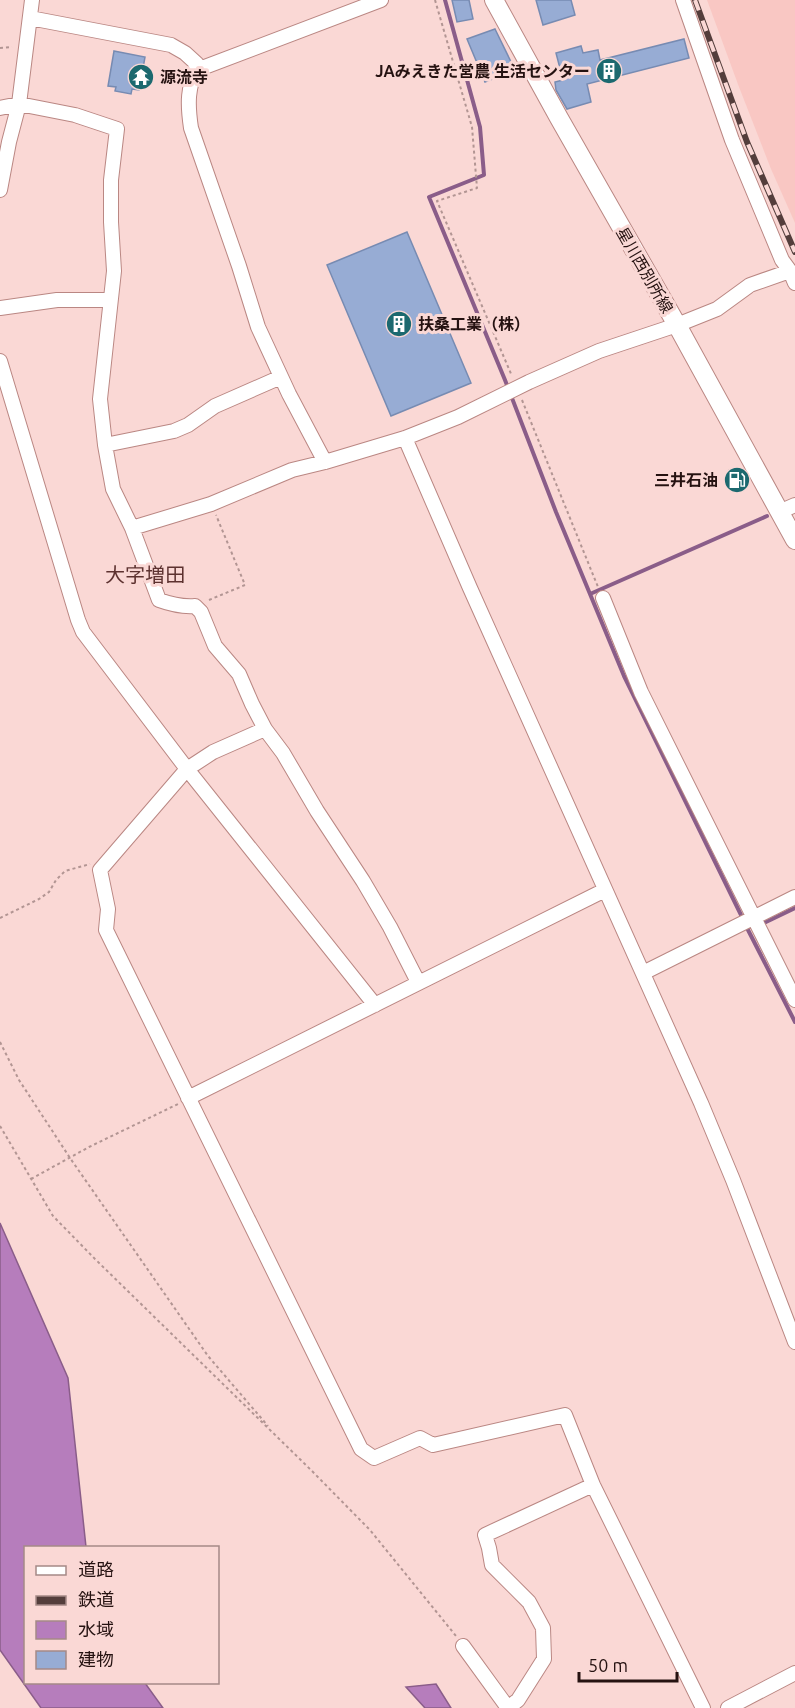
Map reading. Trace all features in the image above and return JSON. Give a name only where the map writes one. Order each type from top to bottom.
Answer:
[{"type":"main road","name":"星川西別所線","points":[[494,0],[558,118],[677,325],[787,508],[795,540]]},
{"type":"street","points":[[0,190],[19,104],[32,0]]},
{"type":"street","points":[[194,71],[381,0]]},
{"type":"street","points":[[132,528],[211,504],[292,470],[405,438],[458,417],[599,351],[717,309],[750,285],[792,277],[782,261],[732,140],[683,0]]},
{"type":"street","points":[[30,18],[171,45],[185,53],[197,64],[189,88],[191,128],[258,327],[325,462]]},
{"type":"street","points":[[0,108],[19,104],[75,115],[117,129],[111,180],[114,271],[109,300],[100,399],[113,489],[132,528],[159,600],[195,606],[201,612],[215,646],[239,674],[265,729],[283,753],[317,811],[363,881],[418,982]]},
{"type":"street","points":[[0,308],[57,300],[109,300]]},
{"type":"street","points":[[0,361],[47,522],[83,632],[186,769],[375,1005]]},
{"type":"street","points":[[105,445],[174,431],[188,425],[215,406],[281,377]]},
{"type":"street","points":[[405,438],[719,1147],[795,1342]]},
{"type":"street","points":[[603,598],[641,692],[795,1000]]},
{"type":"street","points":[[265,729],[213,752],[186,769],[100,870],[108,909],[106,930],[361,1449],[374,1458],[420,1438],[433,1445],[565,1415],[593,1485],[703,1708]]},
{"type":"street","points":[[188,1098],[604,890]]},
{"type":"street","points":[[643,973],[795,897]]},
{"type":"street","points":[[463,1646],[508,1708],[518,1700],[544,1659],[543,1628],[529,1602],[492,1565],[485,1535],[593,1485]]},
{"type":"street","points":[[728,1708],[795,1673]]},
{"type":"path","points":[[435,0],[472,127],[477,184],[477,188],[437,201],[512,391],[596,581]]},
{"type":"path","points":[[195,606],[245,585],[211,504]]},
{"type":"path","points":[[0,918],[49,892],[56,880],[65,872],[86,865],[107,862]]},
{"type":"path","points":[[0,1042],[20,1080],[70,1158],[208,1356],[278,1438]]},
{"type":"path","points":[[31,1179],[188,1098]]},
{"type":"path","points":[[0,1126],[53,1216],[370,1530],[463,1646]]},
{"type":"shaded area","points":[[707,0],[795,0],[795,223],[771,169]]},
{"type":"water","points":[[0,1223],[68,1378],[86,1546],[24,1546],[24,1684],[0,1650]]},
{"type":"water","points":[[24,1684],[146,1684],[163,1708],[41,1708]]},
{"type":"water","points":[[436,1684],[451,1708],[425,1708],[406,1687]]},
{"type":"building","points":[[452,0],[469,0],[473,19],[457,22]]},
{"type":"building","points":[[536,0],[571,0],[575,15],[543,25]]},
{"type":"building","points":[[495,29],[515,70],[485,82],[467,39]]},
{"type":"building","name":"JAみえきた営農 生活センター","points":[[684,39],[689,58],[587,84],[591,102],[567,109],[556,90],[555,82],[563,80],[556,53],[581,46],[583,53],[598,50],[600,60]]},
{"type":"building","points":[[114,51],[145,57],[139,90],[132,89],[131,94],[115,91],[116,87],[108,86]]},
{"type":"building","name":"扶桑工業（株）","points":[[407,232],[471,383],[391,416],[327,265]]},
{"type":"waterway","points":[[445,0],[480,127],[484,175],[429,197],[624,676],[743,919]]},
{"type":"waterway","points":[[590,594],[767,516]]},
{"type":"waterway","points":[[766,922],[795,908]]},
{"type":"waterway","points":[[746,926],[795,1022]]},
{"type":"railway","points":[[695,0],[747,142],[795,252]]},
{"type":"place","name":"JAみえきた営農 生活センター","points":[[609,71]]},
{"type":"place","name":"源流寺","points":[[141,77]]},
{"type":"place","name":"扶桑工業（株）","points":[[399,324]]},
{"type":"place","name":"三井石油","points":[[737,480]]},
{"type":"district","name":"大字増田","points":[[145,574]]}]
